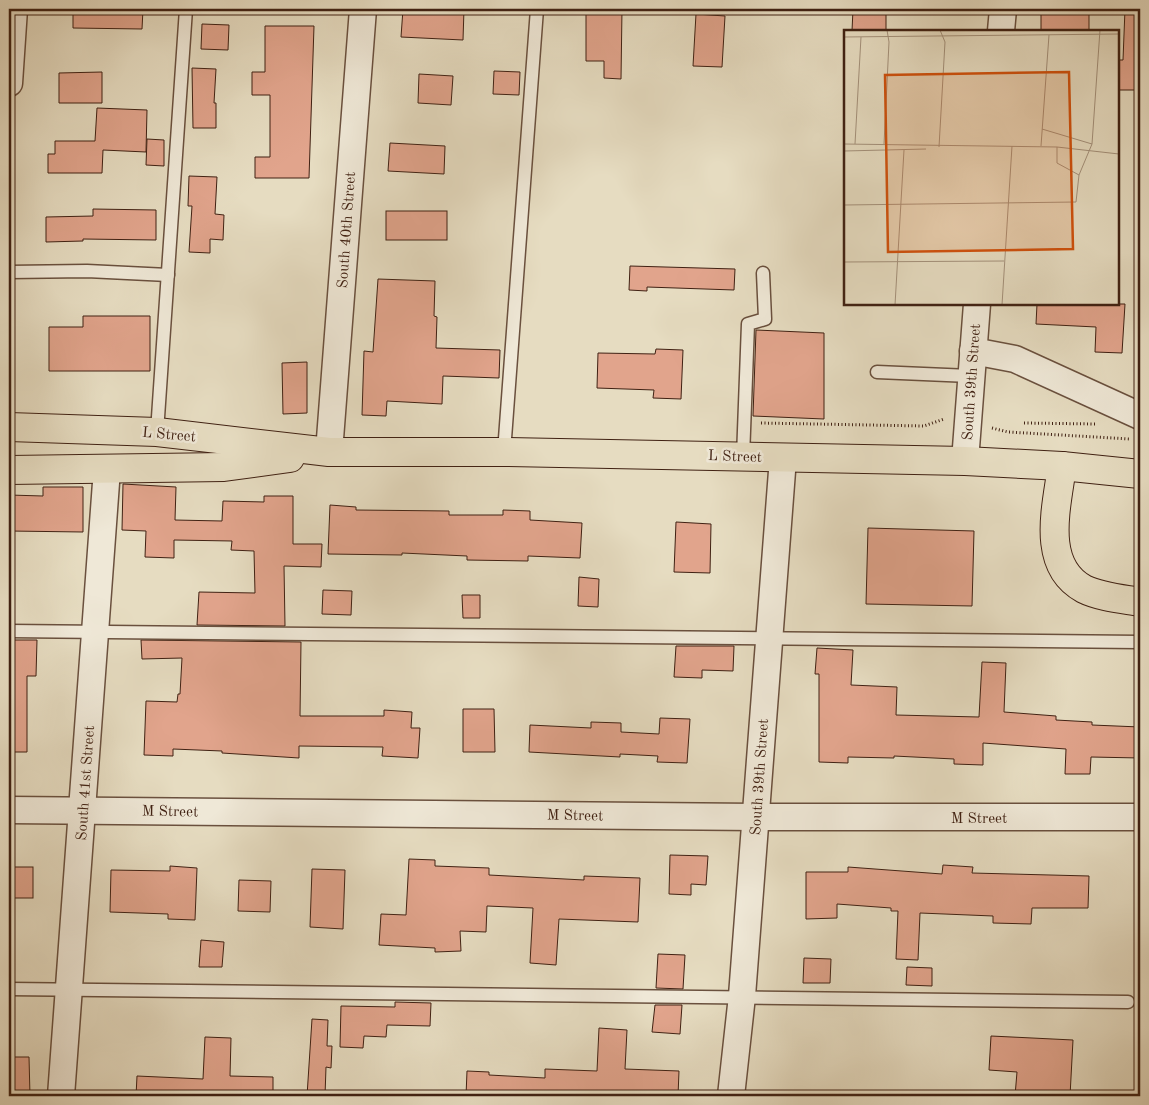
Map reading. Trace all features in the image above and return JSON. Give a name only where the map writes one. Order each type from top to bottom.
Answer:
[{"type":"main road","name":"L Street","points":[[9,427],[157,432],[329,452],[504,452],[965,461],[1062,466],[1140,474]]},
{"type":"main road","name":"L Street","points":[[9,470],[224,467],[329,452]]},
{"type":"main road","points":[[1062,466],[1055,530],[1057,555],[1061,566],[1070,579],[1084,588],[1140,602]]},
{"type":"street","points":[[9,83],[14,9]]},
{"type":"street","name":"South 40th Street","points":[[329,452],[363,9]]},
{"type":"street","points":[[1000,30],[1003,9]]},
{"type":"street","name":"South 39th Street","points":[[965,461],[977,305]]},
{"type":"street","points":[[973,351],[1015,359],[1140,416]]},
{"type":"street","name":"South 39th Street","points":[[731,1096],[742,996],[783,458]]},
{"type":"street","name":"South 41st Street","points":[[61,1096],[107,469]]},
{"type":"street","name":"M Street","points":[[9,810],[1140,817]]},
{"type":"lane","points":[[157,432],[186,9]]},
{"type":"lane","points":[[504,452],[538,9]]},
{"type":"lane","points":[[9,272],[88,271],[168,274]]},
{"type":"lane","points":[[743,457],[748,324],[765,319],[764,273]]},
{"type":"lane","points":[[877,372],[970,376]]},
{"type":"lane","points":[[9,631],[1140,642]]},
{"type":"lane","points":[[9,989],[742,996],[1128,1002]]},
{"type":"path","points":[[1024,423],[1106,424]]},
{"type":"building","points":[[73,9],[143,9],[142,29],[73,28]]},
{"type":"building","points":[[403,9],[464,9],[463,40],[401,37]]},
{"type":"building","points":[[586,9],[622,9],[621,79],[604,78],[604,61],[586,61]]},
{"type":"building","points":[[853,9],[886,9],[886,30],[852,30]]},
{"type":"building","points":[[1041,9],[1089,9],[1089,30],[1041,30]]},
{"type":"building","points":[[1125,9],[1140,9],[1140,90],[1119,90],[1119,60],[1123,60]]},
{"type":"building","points":[[696,14],[725,16],[722,67],[693,66]]},
{"type":"building","points":[[202,24],[229,25],[228,50],[201,49]]},
{"type":"building","points":[[265,26],[314,26],[309,178],[255,178],[255,157],[270,157],[270,95],[252,95],[252,72],[265,72]]},
{"type":"building","points":[[192,68],[216,69],[214,103],[216,103],[216,128],[193,128]]},
{"type":"building","points":[[494,71],[520,72],[519,95],[493,94]]},
{"type":"building","points":[[102,72],[102,103],[59,103],[59,73]]},
{"type":"building","points":[[419,74],[453,76],[451,105],[418,103]]},
{"type":"building","points":[[97,108],[147,110],[146,152],[103,150],[102,173],[48,173],[48,154],[55,154],[55,141],[95,141]]},
{"type":"building","points":[[147,139],[164,140],[164,166],[146,165]]},
{"type":"building","points":[[390,143],[445,146],[444,174],[388,171]]},
{"type":"building","points":[[189,176],[217,177],[215,214],[224,215],[223,240],[210,239],[210,253],[189,252],[192,206],[188,206]]},
{"type":"building","points":[[93,209],[156,210],[156,240],[83,239],[83,241],[46,242],[46,217],[93,216]]},
{"type":"building","points":[[386,211],[447,211],[447,240],[386,240]]},
{"type":"building","points":[[630,266],[735,269],[734,290],[647,287],[647,291],[629,290]]},
{"type":"building","points":[[378,279],[435,281],[434,316],[437,317],[436,348],[500,350],[499,378],[443,376],[442,404],[387,401],[386,416],[362,415],[364,351],[373,352]]},
{"type":"building","points":[[1125,304],[1122,353],[1095,352],[1096,327],[1036,324],[1037,305]]},
{"type":"building","points":[[83,316],[150,316],[150,371],[49,371],[49,327],[83,327]]},
{"type":"building","points":[[756,330],[824,333],[824,419],[753,416]]},
{"type":"building","points":[[656,349],[683,350],[681,399],[653,398],[654,390],[597,388],[598,353],[655,354]]},
{"type":"building","points":[[307,362],[307,413],[283,414],[282,363]]},
{"type":"building","points":[[123,484],[176,487],[175,520],[222,521],[223,501],[264,502],[264,496],[293,496],[293,544],[322,544],[321,567],[284,566],[285,626],[197,625],[199,592],[255,593],[254,551],[231,550],[232,541],[174,540],[174,558],[145,557],[146,531],[122,530]]},
{"type":"building","points":[[43,487],[83,487],[83,532],[9,531],[9,495],[43,496]]},
{"type":"building","points":[[330,505],[356,507],[356,510],[449,511],[449,515],[503,515],[503,510],[530,511],[530,520],[582,523],[580,558],[528,556],[528,561],[467,560],[467,556],[402,553],[402,555],[328,554]]},
{"type":"building","points":[[676,522],[711,524],[710,573],[674,572]]},
{"type":"building","points":[[868,528],[974,531],[972,606],[866,604]]},
{"type":"building","points":[[579,577],[599,579],[598,607],[578,606]]},
{"type":"building","points":[[323,590],[352,591],[351,615],[322,614]]},
{"type":"building","points":[[462,595],[480,595],[480,618],[463,618]]},
{"type":"building","points":[[9,640],[37,640],[36,676],[27,676],[27,752],[9,752]]},
{"type":"building","points":[[141,640],[301,642],[300,716],[384,716],[384,710],[412,712],[411,728],[420,728],[418,758],[382,756],[383,747],[299,746],[299,758],[173,749],[173,756],[144,755],[146,701],[177,702],[178,694],[180,694],[182,658],[142,659]]},
{"type":"building","points":[[676,646],[734,646],[733,671],[702,670],[702,678],[674,677]]},
{"type":"building","points":[[817,648],[853,650],[851,685],[897,687],[896,715],[979,717],[982,662],[1006,663],[1004,712],[1056,716],[1056,720],[1092,722],[1092,725],[1140,727],[1140,758],[1091,757],[1090,774],[1065,774],[1066,749],[983,743],[983,765],[954,764],[954,759],[894,756],[894,758],[848,757],[848,763],[819,762],[819,674],[815,674]]},
{"type":"building","points":[[463,709],[494,709],[495,752],[463,752]]},
{"type":"building","points":[[660,718],[690,719],[687,763],[657,762],[658,756],[620,754],[620,757],[529,752],[530,725],[591,728],[591,722],[621,723],[621,732],[659,734]]},
{"type":"building","points":[[670,855],[708,856],[706,885],[691,884],[691,895],[669,894]]},
{"type":"building","points":[[409,859],[435,860],[435,866],[489,868],[489,875],[584,880],[584,876],[640,878],[638,922],[559,919],[556,965],[530,963],[533,908],[487,906],[486,932],[460,931],[461,951],[435,952],[435,948],[379,945],[381,914],[406,915]]},
{"type":"building","points":[[943,865],[973,867],[972,873],[1089,876],[1088,908],[1032,908],[1031,924],[993,923],[993,916],[920,913],[918,960],[896,959],[898,911],[891,911],[891,908],[837,904],[837,918],[806,919],[806,872],[848,872],[848,867],[942,874]]},
{"type":"building","points":[[170,866],[197,868],[195,920],[168,919],[168,914],[110,912],[111,870],[170,871]]},
{"type":"building","points":[[9,867],[33,867],[33,898],[9,898]]},
{"type":"building","points":[[312,869],[345,870],[343,929],[310,927]]},
{"type":"building","points":[[239,880],[271,881],[270,912],[238,911]]},
{"type":"building","points":[[201,940],[224,942],[222,967],[199,967]]},
{"type":"building","points":[[658,954],[685,955],[683,989],[656,988]]},
{"type":"building","points":[[804,958],[831,959],[830,983],[803,983]]},
{"type":"building","points":[[907,967],[932,968],[932,986],[906,985]]},
{"type":"building","points":[[395,1002],[431,1003],[430,1026],[387,1025],[386,1037],[364,1036],[363,1048],[340,1047],[341,1006],[395,1007]]},
{"type":"building","points":[[655,1005],[682,1005],[680,1034],[652,1032]]},
{"type":"building","points":[[312,1019],[328,1020],[327,1046],[332,1046],[331,1068],[326,1067],[325,1096],[307,1096]]},
{"type":"building","points":[[599,1028],[627,1030],[625,1069],[679,1071],[678,1096],[466,1096],[467,1071],[489,1072],[489,1075],[545,1078],[545,1069],[597,1071]]},
{"type":"building","points":[[991,1036],[1073,1040],[1070,1096],[1015,1096],[1017,1072],[989,1070]]},
{"type":"building","points":[[205,1037],[231,1038],[230,1076],[273,1077],[273,1096],[136,1096],[137,1076],[203,1079]]},
{"type":"building","points":[[9,1057],[29,1057],[30,1096],[9,1096]]}]
